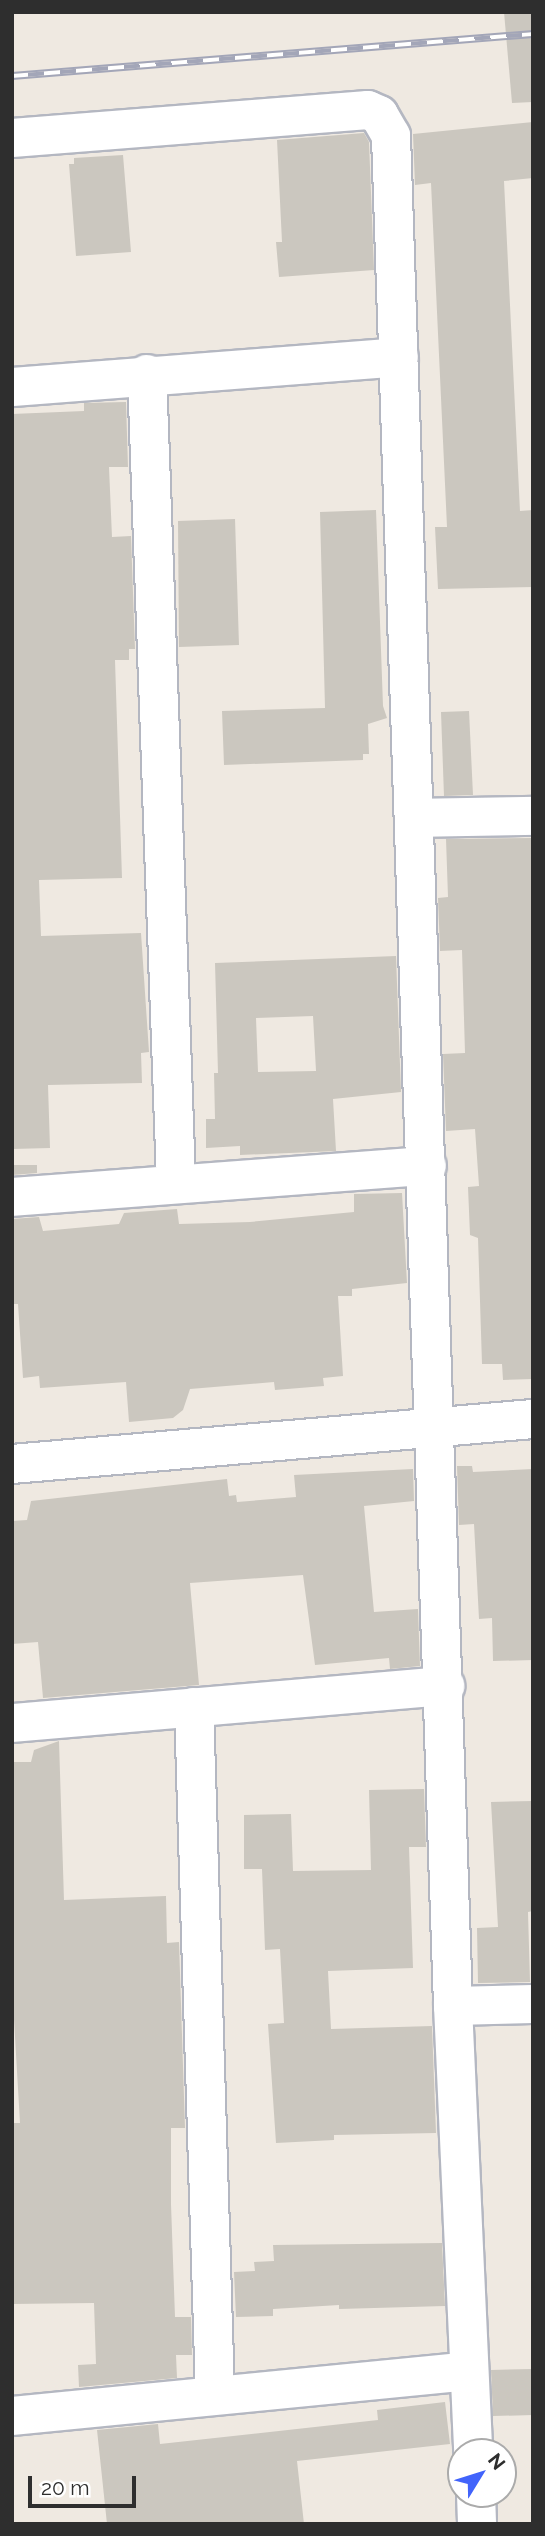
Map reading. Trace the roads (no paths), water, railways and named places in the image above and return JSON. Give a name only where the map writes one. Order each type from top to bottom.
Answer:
[{"type":"street","points":[[12,138],[368,110],[379,115],[391,136],[437,1427],[453,2006],[472,2438]]},
{"type":"street","points":[[12,387],[147,374],[399,357]]},
{"type":"street","points":[[147,374],[176,1181]]},
{"type":"street","points":[[415,818],[533,816]]},
{"type":"street","points":[[12,1197],[176,1181],[427,1166]]},
{"type":"street","points":[[12,1464],[533,1419]]},
{"type":"street","points":[[12,1723],[444,1686]]},
{"type":"street","points":[[194,1707],[215,2395]]},
{"type":"street","points":[[453,2006],[533,2004]]},
{"type":"street","points":[[12,2416],[468,2371]]},
{"type":"railway","points":[[12,76],[533,34]]}]
